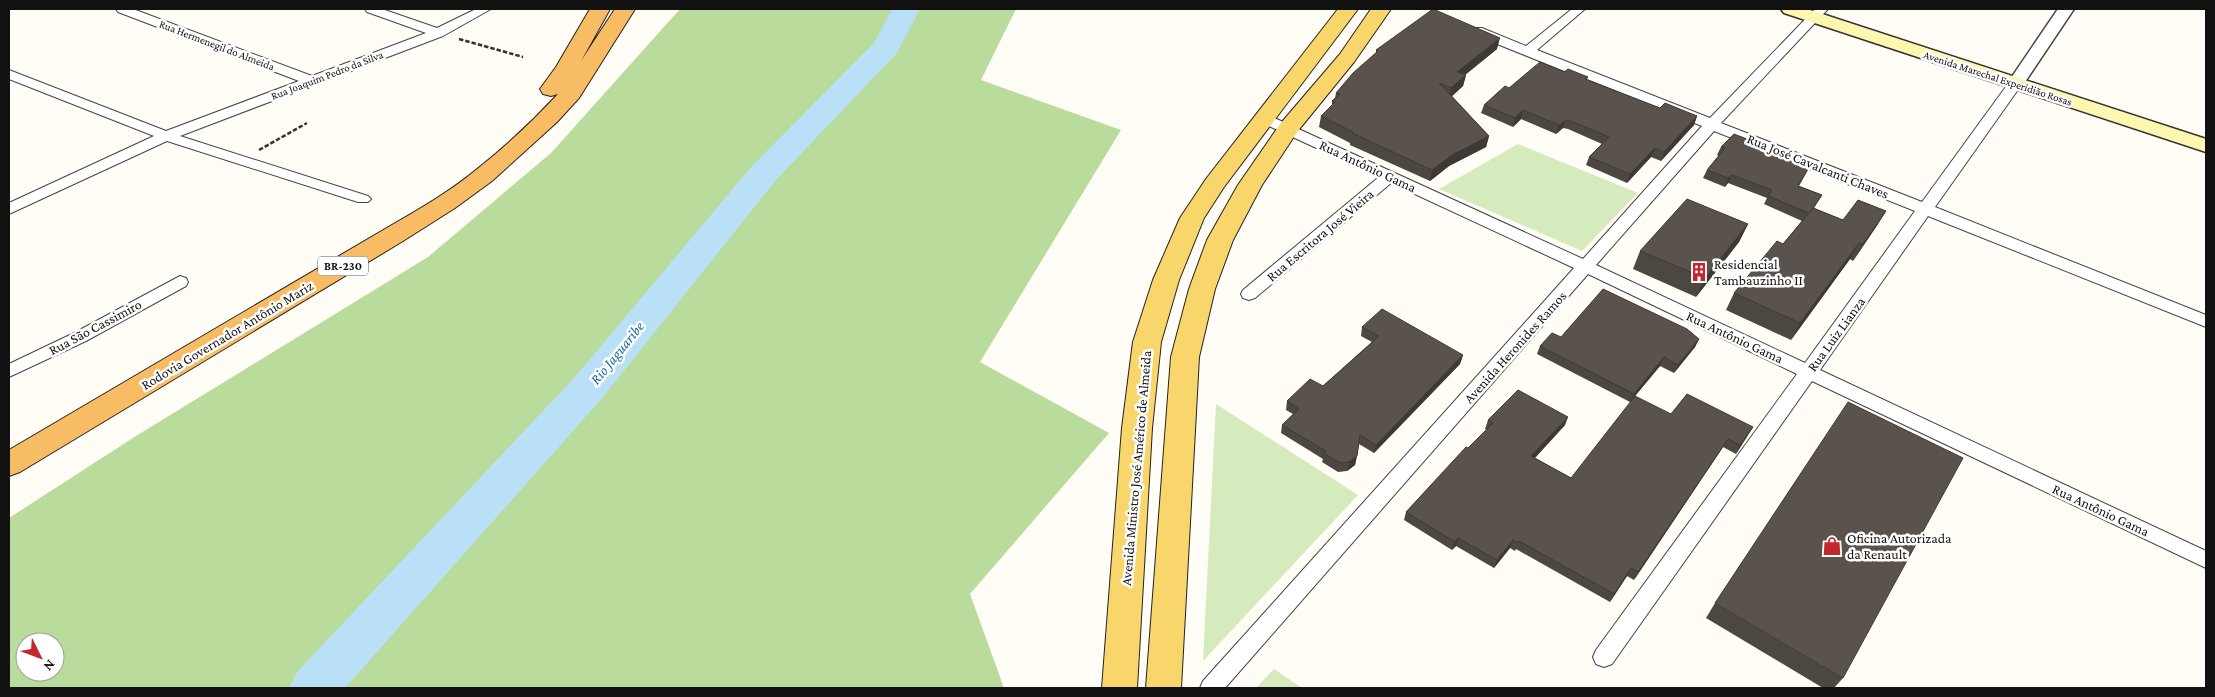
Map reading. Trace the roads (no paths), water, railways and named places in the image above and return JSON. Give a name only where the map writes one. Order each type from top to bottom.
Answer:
[{"type":"highway","name":"Rodovia Governador Antônio Mariz","points":[[9,444],[145,362],[378,229],[476,164],[530,113],[550,91],[566,69],[600,9]]},
{"type":"highway","name":"Rodovia Governador Antônio Mariz","points":[[9,464],[394,235],[446,203],[484,176],[549,117],[571,93],[625,9]]},
{"type":"main road","name":"Avenida Ministro José Américo de Almeida","points":[[1119,688],[1137,428],[1147,342],[1166,280],[1192,218],[1214,184],[1348,9]]},
{"type":"main road","points":[[1163,688],[1184,357],[1202,289],[1220,240],[1250,185],[1290,128],[1347,58],[1381,9]]},
{"type":"main road","name":"Avenida Marechal Experidião Rosas","points":[[1790,9],[1818,13],[2015,84],[2206,146]]},
{"type":"street","name":"Rua Hermenegil do Almeida","points":[[122,9],[312,81]]},
{"type":"street","points":[[371,9],[438,33]]},
{"type":"street","name":"Rua Joaquim Pedro da Silva","points":[[11,206],[166,136],[438,33],[485,9]]},
{"type":"street","points":[[1528,51],[1579,9]]},
{"type":"street","name":"Rua Luiz Lianza","points":[[1604,657],[2015,84],[2066,9]]},
{"type":"street","name":"Avenida Heronides Ramos","points":[[1211,688],[1712,124],[1818,13]]},
{"type":"street","name":"Rua José Cavalcanti Chaves","points":[[1466,26],[2206,321]]},
{"type":"street","points":[[9,74],[166,136],[363,199]]},
{"type":"street","name":"Rua Antônio Gama","points":[[1263,118],[1290,128],[2206,560]]},
{"type":"street","name":"Rua Escritora José Vieira","points":[[1249,294],[1390,176]]},
{"type":"street","name":"Rua São Cassimiro","points":[[9,371],[80,337],[180,282]]},
{"type":"waterway","name":"Rio Jaguaribe","points":[[314,688],[589,387],[764,173],[887,47],[906,9]]},
{"type":"place","name":"Residencial Tambauzinho II","points":[[1699,272]]},
{"type":"place","name":"Oficina Autorizada da Renault","points":[[1832,546]]}]
